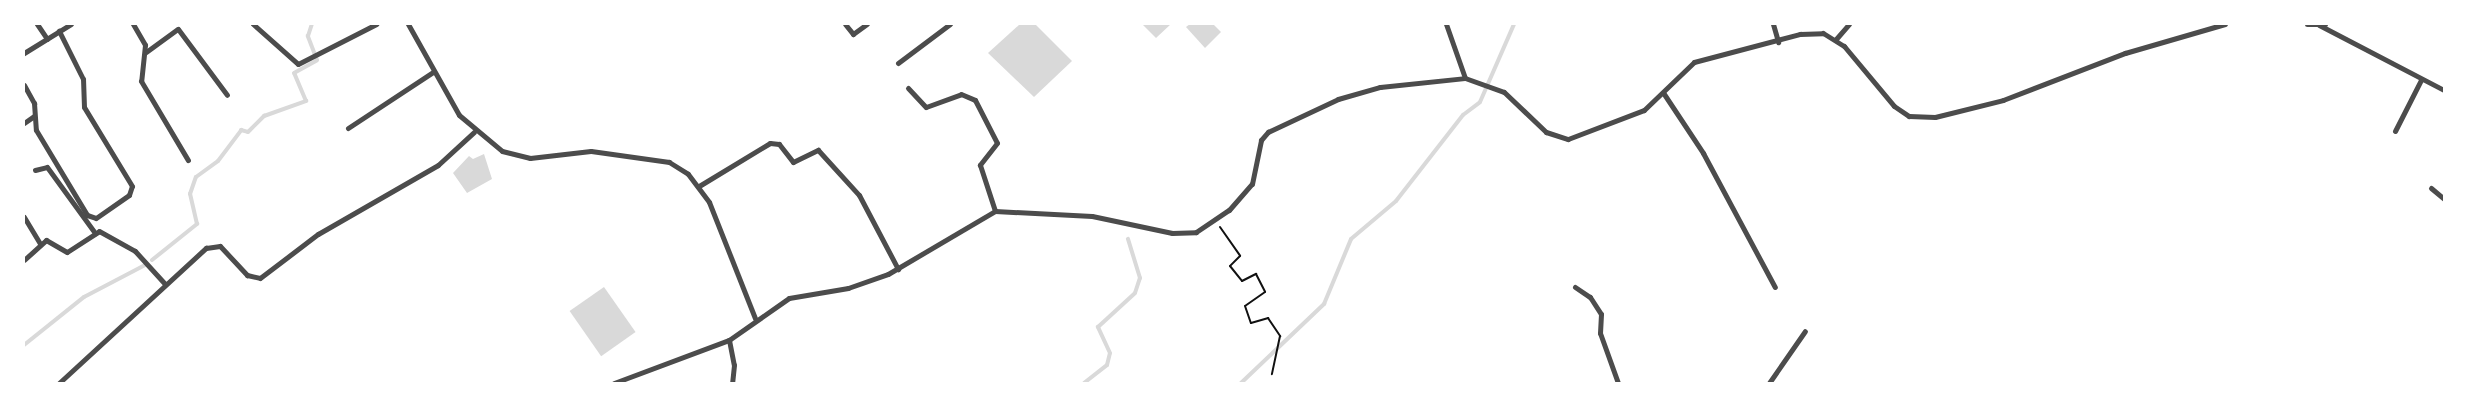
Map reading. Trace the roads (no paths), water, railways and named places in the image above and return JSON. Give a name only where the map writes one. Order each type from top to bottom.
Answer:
[{"type":"street","points":[[37,24],[47,39]]},
{"type":"street","points":[[24,53],[72,24]]},
{"type":"street","points":[[132,24],[146,52],[141,81],[188,160]]},
{"type":"street","points":[[253,24],[292,62],[311,58],[330,46],[376,24]]},
{"type":"street","points":[[408,24],[433,72],[474,132],[521,158],[591,151],[669,162],[699,186],[756,318]]},
{"type":"street","points":[[845,24],[853,34],[867,24]]},
{"type":"street","points":[[898,63],[950,24]]},
{"type":"street","points":[[1446,24],[1465,78]]},
{"type":"street","points":[[1773,24],[1778,42]]},
{"type":"street","points":[[1836,39],[1849,24]]},
{"type":"street","points":[[614,383],[729,340],[756,318],[795,296],[848,288],[898,269],[995,211],[1112,218],[1187,234],[1216,220],[1252,184],[1261,140],[1292,118],[1380,87],[1465,78],[1491,86],[1509,95],[1546,132],[1568,140],[1635,116],[1664,94],[1694,62],[1778,42],[1806,33],[1836,39],[1894,106],[1909,116],[1935,117],[2004,100],[2125,54],[2225,24]]},
{"type":"street","points":[[2307,24],[2322,25],[2421,80],[2444,90]]},
{"type":"street","points":[[146,52],[178,29],[226,95]]},
{"type":"street","points":[[24,85],[34,103],[36,130],[89,217],[96,218],[131,193],[132,186],[81,102],[83,78],[59,31]]},
{"type":"street","points":[[348,128],[433,72]]},
{"type":"street","points":[[2395,131],[2421,80]]},
{"type":"street","points":[[908,88],[926,107],[961,94],[975,100],[997,144],[980,165],[995,211]]},
{"type":"street","points":[[1664,94],[1703,152],[1775,286]]},
{"type":"street","points":[[24,122],[34,116]]},
{"type":"street","points":[[59,383],[206,248],[216,245],[252,278],[260,278],[318,234],[438,166],[474,132]]},
{"type":"street","points":[[699,186],[770,143],[779,144],[793,162],[818,150],[859,195],[898,269]]},
{"type":"street","points":[[35,170],[42,166],[50,171],[95,232],[135,251],[165,284]]},
{"type":"street","points":[[2431,188],[2444,199]]},
{"type":"street","points":[[24,217],[40,244]]},
{"type":"street","points":[[24,260],[40,244],[49,240],[67,252],[95,232]]},
{"type":"street","points":[[1574,287],[1590,297],[1600,314],[1600,333],[1618,383]]},
{"type":"street","points":[[1769,383],[1805,331]]},
{"type":"street","points":[[729,340],[734,365],[732,383]]},
{"type":"waterway","points":[[152,260],[197,224],[190,194],[196,177],[218,161],[241,130],[248,132],[264,116],[306,101],[294,73],[317,60],[308,36],[312,24]]},
{"type":"waterway","points":[[1241,383],[1324,304],[1351,239],[1396,201],[1463,115],[1480,102],[1514,24]]},
{"type":"waterway","points":[[1084,383],[1107,365],[1110,353],[1098,327],[1135,293],[1140,278],[1128,239]]},
{"type":"waterway","points":[[24,345],[84,297],[145,265]]}]
